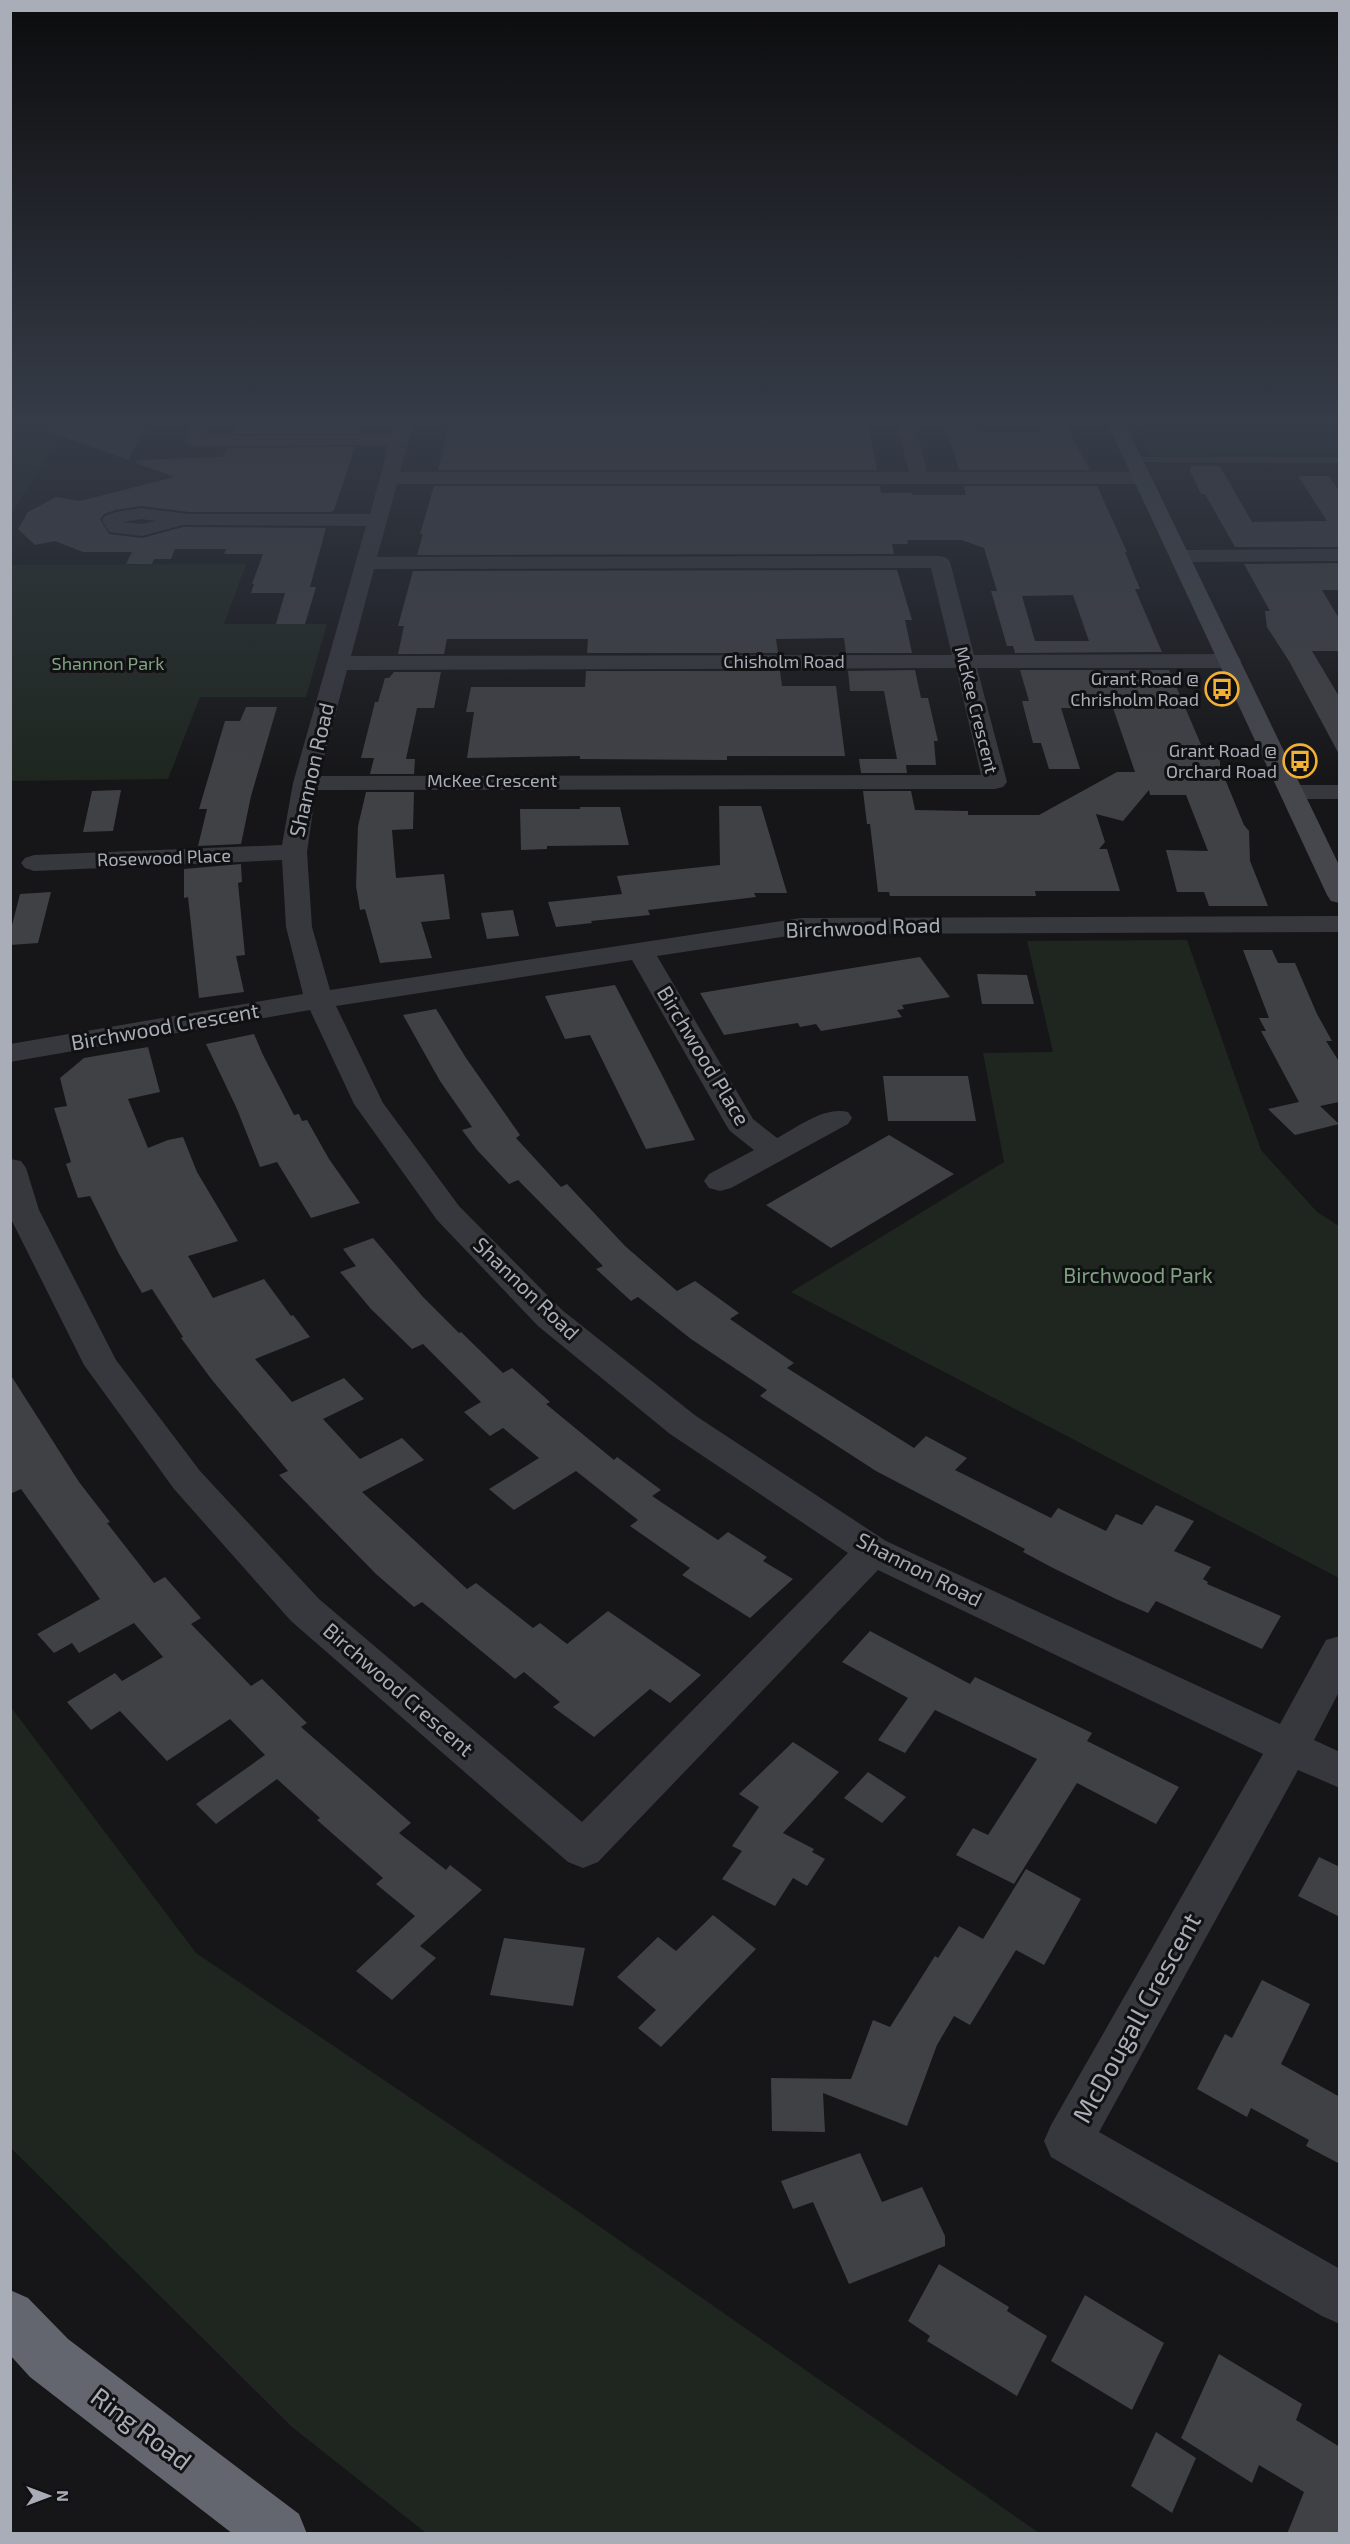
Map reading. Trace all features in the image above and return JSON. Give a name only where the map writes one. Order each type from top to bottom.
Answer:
[{"type":"highway","name":"Ring Road","points":[[10,2316],[49,2358],[279,2534]]},
{"type":"street","name":"Shannon Road","points":[[372,544],[300,806],[294,852],[299,927],[319,1000],[369,1104],[441,1204],[550,1318],[683,1425],[873,1551],[1340,1771]]},
{"type":"street","points":[[1175,544],[1340,895]]},
{"type":"street","points":[[1181,556],[1340,555]]},
{"type":"street","name":"McKee Crescent","points":[[305,783],[995,782],[940,562],[367,563]]},
{"type":"street","name":"Chisholm Road","points":[[339,663],[1230,661]]},
{"type":"street","points":[[1292,792],[1340,792]]},
{"type":"street","name":"Rosewood Place","points":[[18,863],[294,852]]},
{"type":"street","name":"Birchwood Road","points":[[319,1000],[801,926],[1340,924]]},
{"type":"street","name":"Birchwood Place","points":[[640,951],[741,1125],[775,1151]]},
{"type":"street","name":"Birchwood Crescent","points":[[10,1053],[319,1000]]},
{"type":"street","points":[[720,1181],[837,1118]]},
{"type":"street","name":"Birchwood Crescent","points":[[10,1168],[23,1210],[101,1365],[187,1480],[305,1610],[583,1849],[873,1551]]},
{"type":"street","points":[[1289,1747],[1340,1651]]},
{"type":"street","name":"McDougall Crescent","points":[[1289,1747],[1068,2141],[1340,2298]]},
{"type":"green space","name":"Shannon Park","points":[[246,564],[224,624],[327,624],[306,697],[200,697],[168,779],[11,781],[10,565]]},
{"type":"green space","name":"Birchwood Park","points":[[1187,940],[1261,1150],[1317,1212],[1339,1226],[1339,1578],[791,1292],[1004,1162],[983,1053],[1053,1052],[1027,941]]},
{"type":"green space","points":[[10,1706],[196,1953],[563,2201],[1039,2533],[426,2533],[292,2427],[11,2148]]},
{"type":"building","points":[[62,544],[322,544],[310,587],[316,587],[305,624],[276,624],[285,593],[251,593],[263,554],[224,554],[226,549],[175,549],[171,559],[154,559],[152,564],[126,564],[132,552],[83,552]]},
{"type":"building","points":[[420,544],[908,544],[892,544],[894,554],[417,555]]},
{"type":"building","points":[[972,544],[1123,544],[1140,589],[1135,589],[1162,652],[1015,653],[1013,646],[1007,646],[991,591],[997,591],[984,548]],"holes":[[[1073,595],[1089,641],[1035,641],[1022,596]]]},
{"type":"building","points":[[1233,544],[1340,544],[1340,547],[1235,547]]},
{"type":"building","points":[[1340,563],[1340,590],[1322,590],[1340,620],[1340,651],[1312,651],[1340,698],[1340,756],[1289,661],[1267,627],[1265,611],[1270,611],[1244,564]]},
{"type":"building","points":[[897,570],[912,620],[905,620],[912,653],[846,653],[844,638],[776,639],[778,653],[587,653],[588,639],[447,639],[444,654],[398,654],[404,626],[398,626],[413,571]]},
{"type":"building","points":[[915,670],[921,698],[928,698],[938,741],[934,741],[936,765],[906,765],[907,773],[861,773],[859,759],[897,759],[884,691],[850,691],[848,671]]},
{"type":"building","points":[[1020,670],[1169,670],[1205,754],[1213,754],[1220,761],[1220,767],[1244,825],[1249,831],[1250,861],[1268,906],[1209,906],[1204,892],[1177,892],[1166,850],[1208,851],[1186,795],[1150,795],[1149,790],[1123,821],[1096,814],[1105,842],[1099,849],[1107,849],[1120,891],[1035,891],[1036,896],[890,896],[889,892],[878,892],[870,824],[867,824],[863,791],[911,791],[915,810],[968,811],[968,815],[1039,815],[1117,772],[1135,772],[1113,708],[1061,708],[1080,769],[1049,769],[1041,743],[1033,743],[1022,701],[1029,701]]},
{"type":"building","points":[[586,671],[780,671],[782,686],[836,686],[845,756],[727,756],[727,760],[580,759],[580,756],[467,758],[474,712],[466,712],[471,687],[585,687]]},
{"type":"building","points":[[394,672],[441,672],[434,708],[417,708],[406,759],[415,759],[414,774],[370,774],[374,758],[361,758],[375,702],[378,702],[385,678],[389,678]]},
{"type":"building","points":[[246,707],[277,707],[251,796],[241,844],[198,846],[207,809],[199,809],[225,721],[240,721]]},
{"type":"building","points":[[121,790],[113,831],[83,832],[92,791]]},
{"type":"building","points":[[366,792],[414,792],[413,829],[392,830],[396,878],[444,874],[450,919],[421,922],[432,958],[380,963],[365,909],[360,910],[356,886],[358,826]]},
{"type":"building","points":[[719,806],[761,806],[787,893],[754,893],[756,897],[648,910],[650,915],[556,927],[548,902],[622,894],[617,876],[720,865]]},
{"type":"building","points":[[580,807],[620,807],[629,845],[547,846],[547,849],[521,850],[520,809],[580,809]]},
{"type":"building","points":[[241,864],[242,882],[238,883],[245,955],[236,956],[244,992],[199,998],[188,897],[184,898],[184,869]]},
{"type":"building","points":[[51,892],[38,943],[10,945],[10,933],[20,894]]},
{"type":"building","points":[[513,910],[519,936],[487,939],[481,913]]},
{"type":"building","points":[[1243,950],[1272,950],[1278,963],[1295,963],[1317,1014],[1332,1041],[1326,1041],[1340,1063],[1339,1102],[1320,1106],[1339,1124],[1295,1135],[1268,1109],[1299,1102],[1261,1031],[1266,1031],[1259,1018],[1269,1018]]},
{"type":"building","points":[[920,957],[950,997],[902,1005],[904,1009],[897,1010],[902,1017],[821,1031],[816,1024],[800,1027],[798,1023],[724,1035],[700,993]]},
{"type":"building","points":[[977,974],[1027,975],[1034,1004],[982,1004]]},
{"type":"building","points":[[615,985],[695,1140],[646,1149],[590,1035],[565,1039],[545,996]]},
{"type":"building","points":[[436,1009],[466,1058],[520,1135],[516,1138],[561,1187],[567,1184],[625,1246],[677,1291],[695,1281],[739,1313],[730,1319],[794,1363],[787,1368],[914,1448],[926,1436],[967,1458],[955,1470],[1051,1518],[1058,1508],[1106,1531],[1116,1514],[1142,1525],[1156,1505],[1194,1521],[1174,1551],[1211,1567],[1203,1579],[1208,1582],[1207,1584],[1281,1616],[1262,1649],[1156,1601],[1148,1613],[1116,1599],[1023,1552],[1025,1549],[876,1471],[760,1396],[767,1390],[691,1339],[638,1297],[631,1301],[596,1269],[603,1266],[518,1180],[509,1184],[477,1150],[462,1130],[472,1127],[440,1081],[403,1015]]},
{"type":"building","points":[[254,1034],[294,1115],[299,1114],[302,1121],[307,1120],[329,1159],[360,1203],[311,1218],[277,1162],[260,1167],[237,1109],[206,1044]]},
{"type":"building","points":[[148,1047],[160,1092],[128,1099],[148,1148],[183,1137],[197,1172],[238,1241],[188,1256],[213,1298],[264,1279],[291,1316],[293,1315],[310,1337],[255,1359],[292,1402],[344,1378],[364,1399],[323,1419],[360,1459],[402,1438],[424,1460],[362,1492],[467,1589],[476,1583],[533,1628],[540,1623],[567,1644],[608,1611],[701,1675],[670,1703],[650,1689],[594,1737],[553,1707],[560,1702],[524,1672],[515,1679],[422,1602],[414,1607],[376,1574],[279,1475],[288,1471],[212,1380],[181,1338],[183,1337],[152,1289],[142,1293],[119,1254],[90,1196],[78,1198],[66,1164],[71,1162],[54,1108],[67,1106],[60,1078],[84,1058]]},
{"type":"building","points":[[883,1076],[968,1076],[976,1121],[888,1121]]},
{"type":"building","points":[[889,1135],[954,1174],[831,1248],[766,1205]]},
{"type":"building","points":[[373,1238],[423,1297],[459,1333],[461,1332],[503,1373],[512,1368],[550,1402],[546,1404],[614,1460],[617,1457],[661,1490],[652,1496],[718,1540],[728,1532],[767,1557],[763,1561],[793,1579],[750,1618],[682,1575],[690,1568],[630,1526],[638,1520],[576,1471],[514,1510],[489,1489],[539,1458],[503,1428],[490,1436],[464,1412],[481,1402],[423,1344],[412,1349],[371,1309],[340,1272],[356,1266],[343,1249]]},
{"type":"building","points":[[10,1374],[79,1482],[110,1522],[107,1523],[154,1583],[165,1577],[201,1618],[191,1624],[251,1686],[262,1679],[307,1723],[301,1727],[411,1823],[399,1833],[446,1870],[450,1865],[482,1890],[420,1946],[436,1958],[392,2000],[356,1971],[415,1916],[376,1884],[383,1878],[317,1820],[320,1818],[277,1779],[216,1824],[196,1804],[265,1755],[230,1719],[167,1761],[120,1711],[91,1730],[67,1702],[115,1673],[122,1681],[163,1657],[134,1623],[79,1653],[72,1643],[54,1653],[37,1634],[100,1599],[21,1489],[10,1494]]},
{"type":"building","points":[[870,1631],[970,1684],[975,1677],[1092,1733],[1087,1741],[1179,1787],[1156,1824],[1077,1783],[1014,1884],[956,1855],[973,1828],[988,1835],[1037,1759],[935,1710],[905,1753],[878,1740],[908,1698],[842,1662]]},
{"type":"building","points":[[793,1742],[839,1772],[783,1833],[814,1849],[812,1852],[825,1859],[807,1886],[793,1878],[775,1906],[722,1879],[742,1851],[732,1846],[759,1807],[739,1794]]},
{"type":"building","points":[[868,1772],[906,1797],[882,1823],[844,1798]]},
{"type":"building","points":[[1319,1857],[1340,1867],[1340,1917],[1298,1896]]},
{"type":"building","points":[[1026,1869],[1081,1899],[1044,1965],[1016,1950],[970,2025],[954,2016],[937,2045],[907,2126],[823,2093],[825,2132],[772,2131],[771,2078],[851,2079],[873,2020],[890,2027],[935,1956],[938,1958],[959,1926],[983,1939]]},
{"type":"building","points":[[713,1915],[756,1949],[661,2047],[638,2028],[656,2010],[617,1977],[658,1937],[676,1951]]},
{"type":"building","points":[[504,1938],[585,1948],[573,2006],[490,1995]]},
{"type":"building","points":[[1262,1980],[1310,2004],[1281,2064],[1340,2097],[1340,2164],[1306,2146],[1309,2140],[1251,2108],[1247,2117],[1197,2089],[1225,2034],[1232,2038]]},
{"type":"building","points":[[860,2153],[882,2202],[922,2187],[945,2236],[945,2246],[849,2284],[813,2202],[793,2209],[781,2181]]},
{"type":"building","points":[[939,2264],[1009,2307],[1007,2311],[1047,2336],[1017,2396],[927,2341],[930,2336],[908,2321]]},
{"type":"building","points":[[1085,2295],[1164,2343],[1132,2410],[1051,2361]]},
{"type":"building","points":[[1219,2354],[1302,2404],[1296,2420],[1340,2447],[1340,2534],[1287,2534],[1304,2492],[1259,2465],[1252,2483],[1181,2438]]},
{"type":"building","points":[[1156,2432],[1196,2458],[1172,2513],[1131,2486]]},
{"type":"place","name":"Grant Road @ Chrisholm Road","points":[[1222,689]]},
{"type":"place","name":"Grant Road @ Orchard Road","points":[[1300,761]]}]
